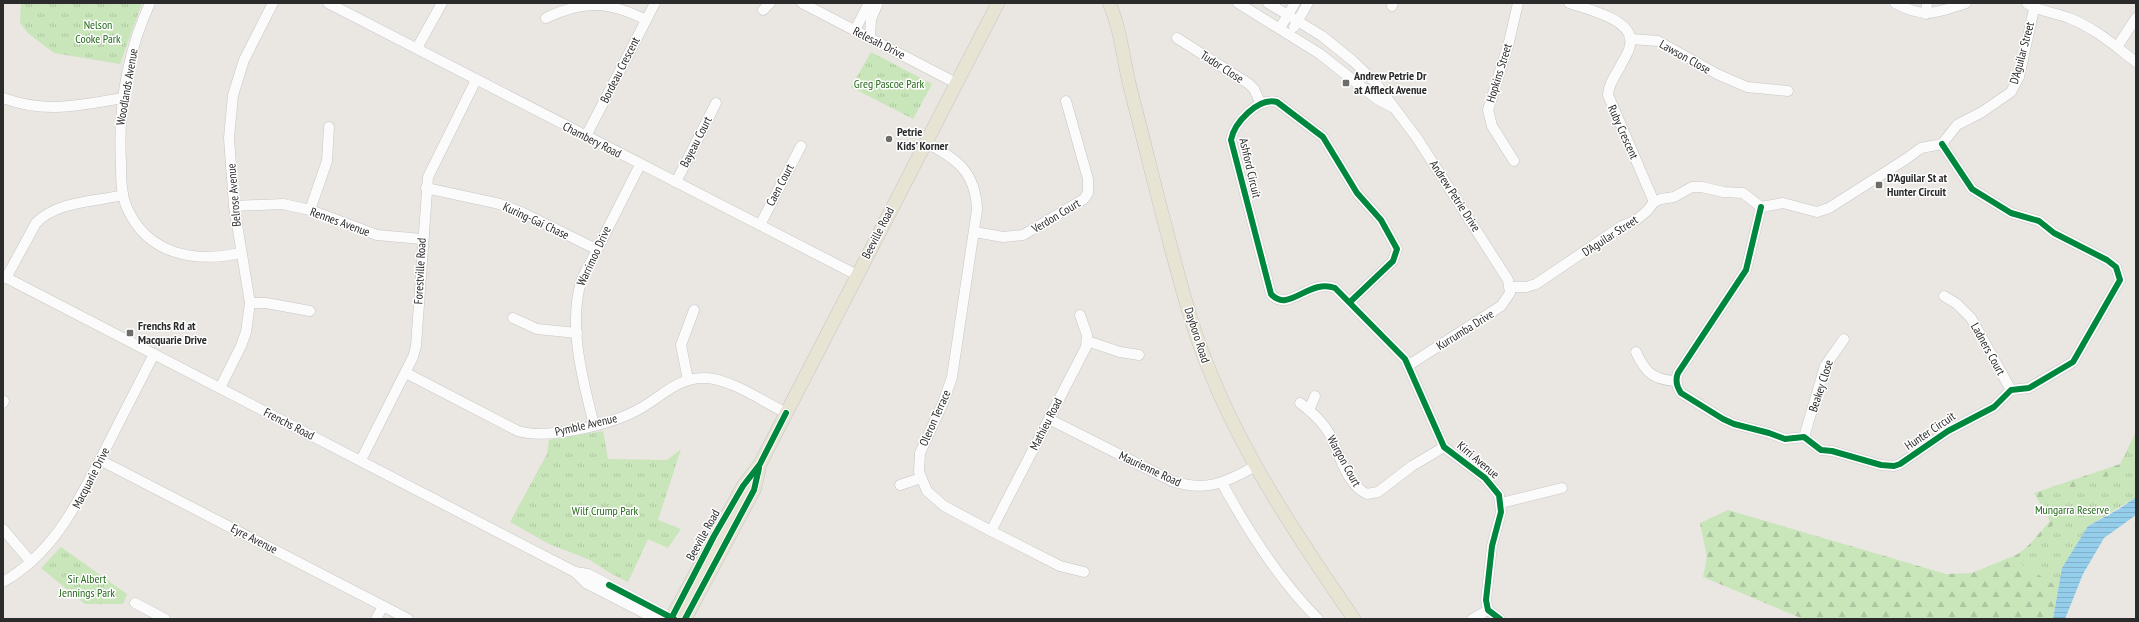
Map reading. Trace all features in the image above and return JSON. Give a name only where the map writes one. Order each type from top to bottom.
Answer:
[{"type":"main road","name":"Beeville Road","points":[[672,619],[739,493],[760,464],[998,3]]},
{"type":"main road","name":"Dayboro Road","points":[[1109,3],[1116,19],[1125,65],[1190,317],[1217,392],[1255,466],[1354,619]]},
{"type":"main road","name":"Dayboro Road","points":[[1116,19],[1118,3]]},
{"type":"main road","name":"Beeville Road","points":[[685,619],[754,490],[760,464]]},
{"type":"street","name":"Woodlands Avenue","points":[[150,3],[137,32],[123,98],[119,132],[123,195],[133,219],[142,231],[167,249],[192,257],[219,257],[240,253]]},
{"type":"street","name":"Belrose Avenue","points":[[220,388],[241,346],[246,332],[250,303],[248,285],[240,253],[234,206],[229,138],[233,95],[244,60],[273,3]]},
{"type":"street","name":"Chambery Road","points":[[328,3],[640,165],[857,275]]},
{"type":"street","points":[[417,48],[442,3]]},
{"type":"street","name":"Bordeau Crescent","points":[[586,136],[655,3]]},
{"type":"street","name":"Relesah Drive","points":[[802,3],[956,83]]},
{"type":"street","points":[[855,30],[869,3]]},
{"type":"street","points":[[870,38],[871,19],[878,3]]},
{"type":"street","name":"Andrew Petrie Drive","points":[[1238,3],[1290,34],[1330,61],[1376,99],[1394,108]]},
{"type":"street","name":"Andrew Petrie Drive","points":[[1268,3],[1322,36],[1353,61],[1374,81],[1417,138],[1506,276],[1510,287]]},
{"type":"street","points":[[1280,28],[1295,3]]},
{"type":"street","points":[[1290,34],[1308,3]]},
{"type":"street","name":"Hopkins Street","points":[[1514,161],[1492,126],[1488,110],[1507,49],[1518,3]]},
{"type":"street","points":[[1569,3],[1607,16],[1623,25],[1628,31],[1631,39]]},
{"type":"street","points":[[1895,3],[1912,12],[1926,14],[1966,3]]},
{"type":"street","points":[[1926,14],[1927,3]]},
{"type":"street","points":[[546,18],[575,7],[602,4],[614,6],[646,20]]},
{"type":"street","name":"D'Aguilar Street","points":[[1942,144],[1957,125],[1982,112],[2011,92],[2019,77],[2031,6],[2048,10],[2082,23],[2136,62]]},
{"type":"street","points":[[2117,47],[2136,18]]},
{"type":"street","name":"Tudor Close","points":[[1177,38],[1249,84],[1254,89],[1260,102]]},
{"type":"street","name":"Lawson Close","points":[[1631,39],[1658,41],[1717,74],[1747,87],[1788,91]]},
{"type":"street","name":"Ruby Crescent","points":[[1631,39],[1628,51],[1608,89],[1608,95],[1654,202]]},
{"type":"street","name":"Forestville Road","points":[[361,460],[406,373],[416,346],[426,188],[432,167],[476,80]]},
{"type":"street","points":[[3,98],[26,105],[47,108],[66,107],[123,98]]},
{"type":"street","points":[[1260,102],[1268,100],[1277,102],[1323,138],[1357,194],[1381,220],[1395,244],[1397,249],[1393,261],[1350,302]]},
{"type":"street","name":"Verdon Court","points":[[975,232],[1003,238],[1023,235],[1091,195],[1088,179],[1066,101]]},
{"type":"street","name":"Ashford Circuit","points":[[1260,102],[1236,127],[1231,140],[1271,294],[1277,300],[1284,301],[1318,286],[1326,285],[1335,288],[1400,353],[1409,365]]},
{"type":"street","name":"Bayeau Court","points":[[676,182],[716,103]]},
{"type":"street","points":[[310,210],[327,161],[329,127]]},
{"type":"street","name":"Oleron Terrace","points":[[925,142],[954,159],[972,180],[977,200],[975,232],[952,377],[943,403],[922,447],[919,459],[921,478],[927,491],[938,502],[1060,566],[1084,572]]},
{"type":"street","points":[[1654,202],[1661,199],[1674,197],[1692,187],[1698,186],[1743,193],[1761,207],[1784,203],[1810,212],[1823,211],[1906,160],[1921,148],[1942,144],[1972,190],[2011,213],[2039,222],[2054,232],[2108,260],[2119,271],[2118,285],[2073,362],[2029,388],[2011,390]]},
{"type":"street","name":"Caen Court","points":[[760,225],[801,146]]},
{"type":"street","name":"Warrimoo Drive","points":[[594,425],[583,378],[577,333],[578,290],[596,250],[640,165]]},
{"type":"street","name":"Kuring-Gai Chase","points":[[426,188],[500,204],[523,213],[596,250]]},
{"type":"street","points":[[4,277],[36,223],[43,216],[64,206],[123,195]]},
{"type":"street","name":"D'Aguilar Street","points":[[1510,287],[1526,287],[1536,284],[1622,226],[1636,220],[1647,212],[1654,202]]},
{"type":"street","name":"Rennes Avenue","points":[[234,206],[282,204],[310,210],[377,235],[422,239]]},
{"type":"street","points":[[1761,207],[1746,270],[1678,373],[1676,381],[1682,393],[1723,419],[1785,439],[1804,437]]},
{"type":"street","name":"Frenchs Road","points":[[4,277],[361,460],[575,572],[586,583],[656,619]]},
{"type":"street","name":"Kurrumba Drive","points":[[1409,365],[1501,306],[1508,298],[1510,287]]},
{"type":"street","name":"Ladners Court","points":[[1944,296],[1957,304],[1971,318],[2011,390]]},
{"type":"street","points":[[250,303],[266,303],[310,311]]},
{"type":"street","points":[[688,380],[681,345],[694,310]]},
{"type":"street","points":[[1080,315],[1087,341],[1120,352],[1139,355]]},
{"type":"street","points":[[513,318],[537,329],[577,333]]},
{"type":"street","name":"Beakey Close","points":[[1804,437],[1825,366],[1844,339]]},
{"type":"street","name":"Mathieu Road","points":[[991,531],[1083,353],[1087,341]]},
{"type":"street","points":[[1636,352],[1641,363],[1655,377],[1664,381],[1676,381]]},
{"type":"street","name":"Macquarie Drive","points":[[3,582],[31,562],[48,546],[66,522],[100,460],[154,354]]},
{"type":"street","name":"Kirri Avenue","points":[[1409,365],[1444,447],[1485,478],[1496,490],[1501,503]]},
{"type":"street","name":"Pymble Avenue","points":[[406,373],[518,431],[527,434],[546,434],[612,421],[635,411],[676,384],[688,380],[715,379],[786,413]]},
{"type":"street","name":"Hunter Circuit","points":[[1804,437],[1821,450],[1832,451],[1881,465],[1894,466],[1906,460],[1948,431],[1994,407],[2011,390]]},
{"type":"street","points":[[1309,410],[1316,396]]},
{"type":"street","name":"Wargon Court","points":[[1300,403],[1309,410],[1331,437],[1339,457],[1357,488],[1366,494],[1378,492],[1412,466],[1444,447]]},
{"type":"street","name":"Maurienne Road","points":[[1049,418],[1172,481],[1193,487],[1222,483],[1235,478],[1255,466]]},
{"type":"street","name":"Eyre Avenue","points":[[100,460],[408,619]]},
{"type":"street","points":[[900,485],[921,478]]},
{"type":"street","points":[[1222,483],[1243,520],[1280,575],[1297,597],[1318,619]]},
{"type":"street","points":[[1500,619],[1488,610],[1486,600],[1492,546],[1500,521],[1501,503],[1562,488]]},
{"type":"street","points":[[3,529],[31,562]]},
{"type":"street","name":"Frenchs Road","points":[[575,572],[588,574],[672,619]]},
{"type":"street","points":[[135,603],[165,619]]},
{"type":"street","points":[[376,619],[383,606]]},
{"type":"street","points":[[1472,619],[1488,610]]},
{"type":"green space","name":"Nelson Cooke Park","points":[[21,3],[142,3],[120,64],[54,53],[28,33],[20,23]]},
{"type":"green space","name":"Greg Pascoe Park","points":[[871,52],[932,84],[913,119],[851,87]]},
{"type":"green space","name":"Wilf Crump Park","points":[[603,431],[608,459],[667,460],[681,449],[658,520],[681,529],[668,548],[648,539],[628,582],[610,573],[590,560],[549,544],[510,522],[547,454],[549,440]]},
{"type":"green space","points":[[2136,432],[2136,497],[2088,526],[2062,568],[2053,619],[1803,619],[1703,577],[1707,557],[1700,523],[1728,510],[1946,574],[1972,573],[2018,554],[2029,545],[2050,521],[2034,493],[2120,464]]},
{"type":"green space","name":"Mungarra Reserve","points":[[2136,437],[2136,495],[2123,505],[2086,526],[2056,586],[2015,560],[2054,524],[2042,497],[2117,473]]},
{"type":"green space","name":"Sir Albert Jennings Park","points":[[61,547],[127,594],[123,604],[85,604],[41,568]]},
{"type":"water","points":[[2136,497],[2136,515],[2104,538],[2083,574],[2065,619],[2053,619],[2062,568],[2088,526],[2119,509]]},
{"type":"cycle path","points":[[1350,302],[1393,261],[1397,249],[1381,220],[1357,193],[1323,137],[1277,102],[1262,103],[1255,107],[1242,119],[1233,133],[1231,140],[1271,294],[1278,299],[1285,300],[1316,288],[1325,286],[1335,288],[1405,359],[1444,447],[1485,478],[1499,495],[1501,512],[1492,546],[1486,600],[1488,610],[1500,619]]},
{"type":"cycle path","points":[[1761,207],[1746,270],[1678,373],[1677,381],[1681,393],[1723,419],[1734,424],[1769,433],[1785,439],[1804,437],[1821,450],[1832,451],[1881,465],[1894,466],[1900,464],[1948,431],[1994,407],[2011,390],[2029,388],[2073,362],[2120,280],[2116,267],[2107,260],[2054,233],[2039,221],[2011,213],[1972,189],[1942,144]]},
{"type":"cycle path","points":[[671,619],[714,536],[743,486],[760,464],[786,413]]},
{"type":"cycle path","points":[[685,619],[754,490],[759,468]]},
{"type":"cycle path","points":[[609,585],[674,619]]},
{"type":"place","name":"Andrew Petrie Dr at Affleck Avenue","points":[[1346,83]]},
{"type":"place","name":"Petrie Kids' Korner","points":[[889,139]]},
{"type":"place","name":"D'Aguilar St at Hunter Circuit","points":[[1879,185]]},
{"type":"place","name":"Frenchs Rd at Macquarie Drive","points":[[130,333]]}]
